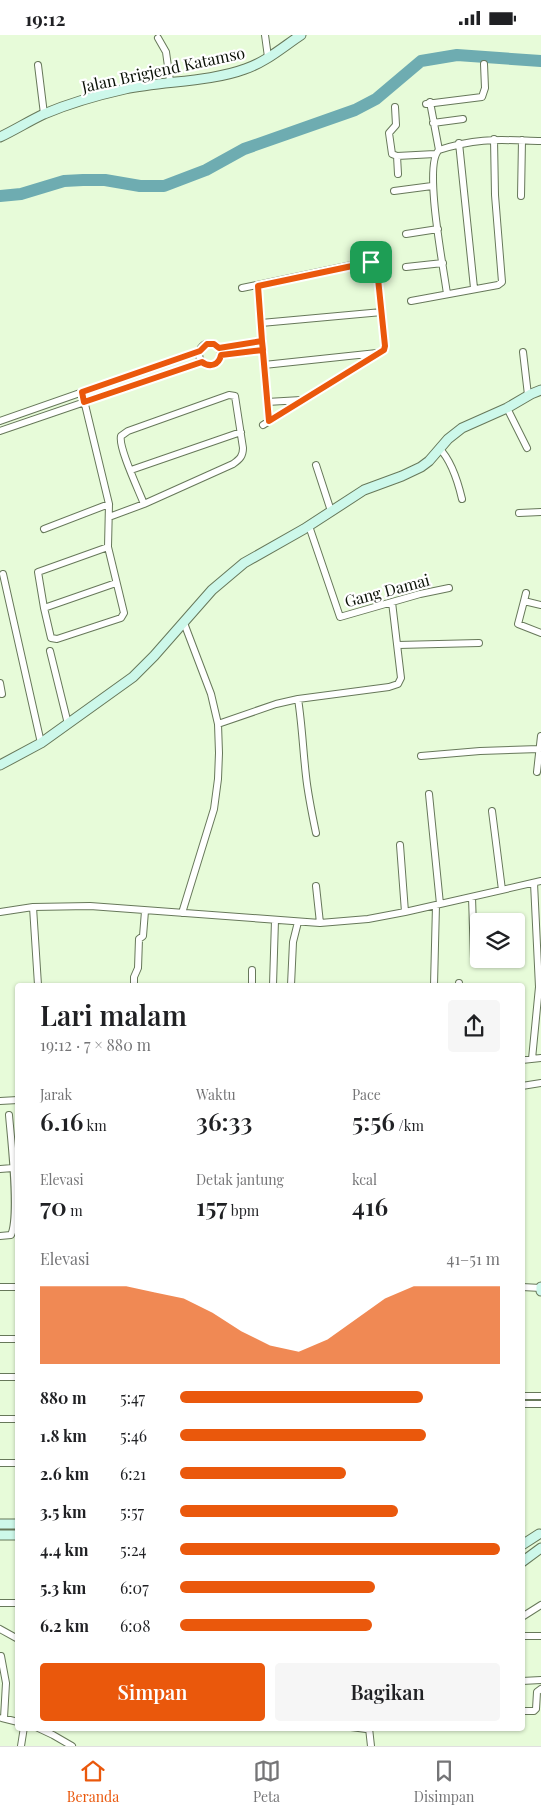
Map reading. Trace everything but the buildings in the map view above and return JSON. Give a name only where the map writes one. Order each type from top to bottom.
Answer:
[{"type":"street","points":[[265,35],[268,57]]},
{"type":"street","name":"Jalan Brigjend Katamso","points":[[0,137],[44,114],[91,98],[170,81],[205,78],[235,72],[258,64],[301,35]]},
{"type":"street","points":[[158,38],[166,52],[170,81]]},
{"type":"street","points":[[447,294],[432,186],[437,152],[428,103],[482,97],[485,89],[484,64]]},
{"type":"street","points":[[38,65],[44,114]]},
{"type":"street","points":[[395,107],[396,125],[390,133],[391,152],[397,156],[437,152],[459,143],[494,139],[541,141]]},
{"type":"street","points":[[433,123],[463,119]]},
{"type":"street","points":[[411,301],[498,285],[502,281],[495,195],[494,139]]},
{"type":"street","points":[[521,196],[522,140]]},
{"type":"street","points":[[459,143],[474,288]]},
{"type":"street","points":[[397,156],[398,174]]},
{"type":"street","points":[[394,191],[432,186]]},
{"type":"street","points":[[406,233],[438,229]]},
{"type":"street","points":[[242,288],[366,263],[376,264],[385,346],[383,351],[266,423],[268,402],[258,286]]},
{"type":"street","points":[[406,267],[443,263]]},
{"type":"street","points":[[261,323],[382,312]]},
{"type":"street","points":[[220,352],[262,341]]},
{"type":"street","points":[[0,421],[200,351],[207,344],[214,344],[220,352],[219,361],[213,365],[206,365],[202,362],[200,351]]},
{"type":"street","points":[[220,352],[263,350]]},
{"type":"street","points":[[523,352],[528,395]]},
{"type":"street","points":[[264,365],[378,353]]},
{"type":"street","points":[[0,431],[202,362]]},
{"type":"street","points":[[0,765],[41,743],[133,677],[212,590],[236,569],[309,526],[364,490],[421,467],[442,451],[462,428],[541,390]]},
{"type":"street","points":[[82,392],[109,504],[108,547],[124,611],[121,618],[55,639],[51,637],[37,575],[39,571],[108,547]]},
{"type":"street","points":[[109,517],[144,505],[238,461],[243,452],[236,398],[232,395],[226,396],[123,434],[121,441],[144,505]]},
{"type":"street","points":[[268,402],[302,400]]},
{"type":"street","points":[[507,408],[527,448]]},
{"type":"street","points":[[131,470],[241,432]]},
{"type":"street","points":[[442,451],[456,479],[462,499]]},
{"type":"street","points":[[316,465],[331,511]]},
{"type":"street","points":[[44,529],[109,504]]},
{"type":"street","points":[[519,513],[541,512]]},
{"type":"street","name":"Gang Damai","points":[[309,526],[340,617],[420,593],[449,589]]},
{"type":"street","points":[[3,574],[41,743]]},
{"type":"street","points":[[44,608],[116,583]]},
{"type":"street","points":[[526,593],[518,624],[541,633]]},
{"type":"street","points":[[524,601],[541,605]]},
{"type":"street","points":[[218,724],[276,704],[298,699],[396,685],[401,678],[392,602]]},
{"type":"street","points":[[182,913],[217,797],[218,753],[218,724],[211,694],[184,623]]},
{"type":"street","points":[[398,645],[479,643]]},
{"type":"street","points":[[50,651],[68,723]]},
{"type":"street","points":[[0,683],[2,694]]},
{"type":"street","points":[[298,699],[308,790],[316,833]]},
{"type":"street","points":[[537,772],[541,736]]},
{"type":"street","points":[[421,756],[539,749]]},
{"type":"street","points":[[429,794],[438,905],[434,983]]},
{"type":"street","points":[[492,811],[502,889]]},
{"type":"street","points":[[400,845],[405,912]]},
{"type":"street","points":[[0,912],[33,907],[90,907],[320,923],[368,919],[538,882],[540,987],[532,1059]]},
{"type":"street","points":[[316,886],[320,923]]},
{"type":"street","points":[[472,897],[473,913]]},
{"type":"street","points":[[33,907],[38,983]]},
{"type":"street","points":[[134,983],[134,977],[138,968],[139,939],[143,936],[145,911]]},
{"type":"street","points":[[273,983],[276,920]]},
{"type":"street","points":[[292,983],[293,942],[298,922]]},
{"type":"street","points":[[252,970],[252,983]]},
{"type":"street","points":[[525,1060],[541,1058]]},
{"type":"street","points":[[525,1086],[539,1085]]},
{"type":"street","points":[[0,1101],[15,1100]]},
{"type":"street","points":[[0,1236],[11,1236],[13,1230],[13,1168],[9,1115]]},
{"type":"street","points":[[0,1169],[13,1168]]},
{"type":"street","points":[[0,1287],[15,1287]]},
{"type":"street","points":[[525,1287],[541,1289]]},
{"type":"street","points":[[0,1339],[15,1339]]},
{"type":"street","points":[[0,1377],[15,1377]]},
{"type":"street","points":[[525,1396],[541,1396]]},
{"type":"street","points":[[525,1404],[541,1404]]},
{"type":"street","points":[[0,1419],[15,1419]]},
{"type":"street","points":[[0,1463],[15,1463]]},
{"type":"street","points":[[0,1524],[15,1524]]},
{"type":"street","points":[[525,1543],[540,1533]]},
{"type":"street","points":[[0,1535],[15,1535]]},
{"type":"street","points":[[525,1560],[541,1549]]},
{"type":"street","points":[[0,1603],[15,1605]]},
{"type":"street","points":[[525,1615],[541,1605]]},
{"type":"street","points":[[0,1629],[15,1637]]},
{"type":"street","points":[[525,1636],[541,1636]]},
{"type":"street","points":[[2,1656],[6,1683],[2,1718],[15,1721]]},
{"type":"street","points":[[525,1681],[541,1681]]},
{"type":"street","points":[[525,1711],[534,1711],[536,1709],[537,1692],[541,1689]]},
{"type":"street","points":[[21,1746],[23,1731]]},
{"type":"street","points":[[46,1731],[72,1746]]},
{"type":"street","points":[[370,1731],[371,1746]]},
{"type":"waterway","points":[[0,196],[21,194],[64,181],[105,180],[140,186],[164,186],[206,170],[244,149],[355,110],[376,99],[421,61],[457,55],[541,61]]},
{"type":"route","points":[[371,262],[258,286],[263,350],[221,355],[216,364],[206,365],[202,362],[84,402],[82,392],[200,351],[204,345],[214,344],[219,348],[262,341],[269,421],[384,350],[377,269],[376,264],[371,262]]}]
